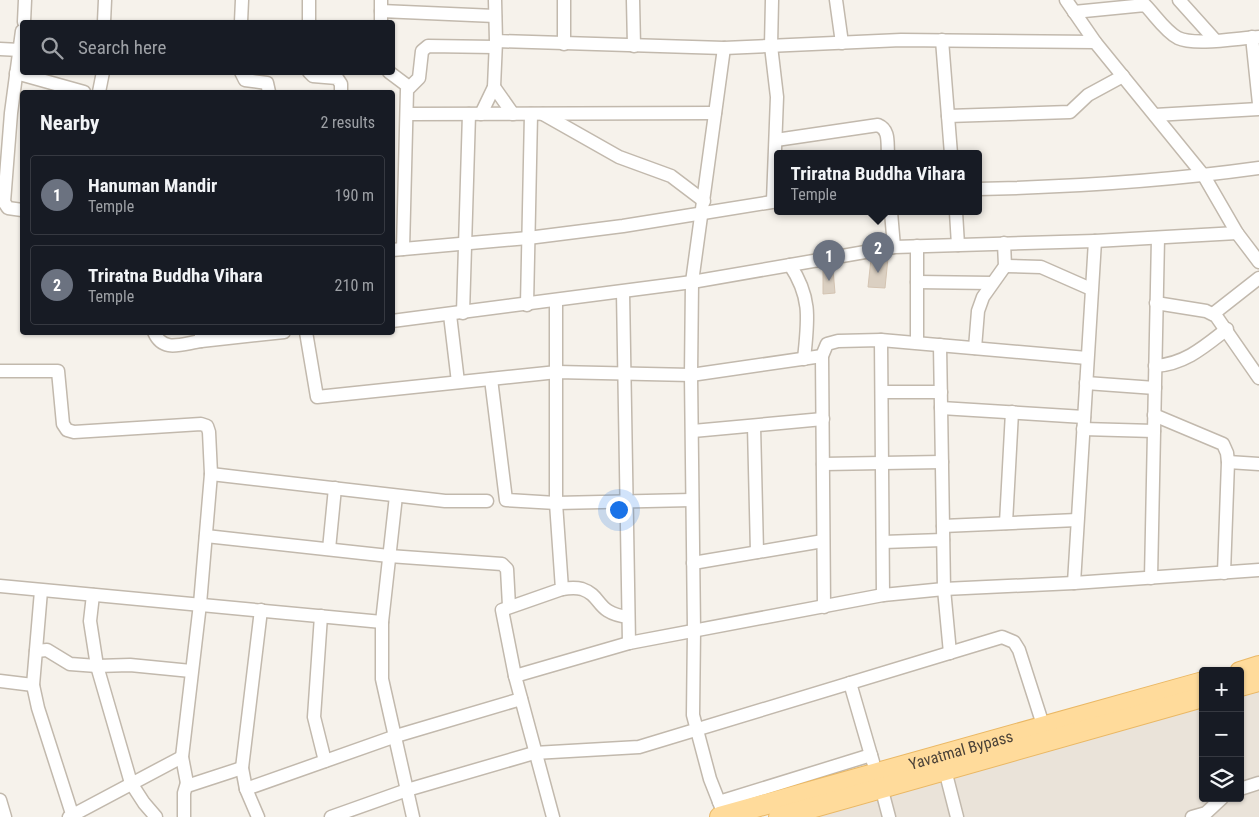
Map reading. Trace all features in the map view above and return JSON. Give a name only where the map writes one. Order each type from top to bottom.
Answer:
[{"type":"main road","points":[[1244,671],[1259,666]]},
{"type":"main road","points":[[1244,685],[1259,681]]},
{"type":"main road","name":"Yavatmal Bypass","points":[[779,817],[879,781],[1044,728],[1199,683]]},
{"type":"main road","name":"Yavatmal Bypass","points":[[722,813],[879,781],[945,770],[1199,698]]},
{"type":"street","points":[[24,20],[25,0]]},
{"type":"street","points":[[104,20],[105,0]]},
{"type":"street","points":[[241,20],[242,0]]},
{"type":"street","points":[[309,0],[309,20]]},
{"type":"street","points":[[458,382],[456,314],[475,114],[494,88],[495,0]]},
{"type":"street","points":[[564,0],[564,44]]},
{"type":"street","points":[[633,0],[634,46]]},
{"type":"street","points":[[772,0],[772,46],[777,84],[776,150]]},
{"type":"street","points":[[836,0],[842,43]]},
{"type":"street","points":[[1066,0],[1095,42],[1204,176],[1237,234],[1259,262]]},
{"type":"street","points":[[1179,0],[1215,40]]},
{"type":"street","points":[[1074,12],[1145,2],[1172,33],[1179,38],[1193,41],[1255,37],[1259,104]]},
{"type":"street","points":[[381,11],[495,16]]},
{"type":"street","points":[[942,40],[951,150]]},
{"type":"street","points":[[774,201],[703,207],[624,226],[528,238],[398,249],[409,87],[419,78],[422,51],[428,46],[495,44],[724,48],[942,40],[1095,42]]},
{"type":"street","points":[[724,48],[692,282],[691,375],[694,630],[692,715],[695,730],[722,813],[871,755]]},
{"type":"street","points":[[0,49],[20,50],[5,113],[4,202],[8,208],[20,210]]},
{"type":"street","points":[[16,73],[20,74]]},
{"type":"street","points":[[23,75],[77,90]]},
{"type":"street","points":[[100,90],[103,75]]},
{"type":"street","points":[[242,75],[244,80],[267,83],[268,90]]},
{"type":"street","points":[[312,75],[337,78],[341,84],[341,90]]},
{"type":"street","points":[[393,75],[409,87]]},
{"type":"street","points":[[948,116],[1070,112],[1076,109],[1088,95],[1123,76]]},
{"type":"street","points":[[494,88],[513,114]]},
{"type":"street","points":[[1155,115],[1259,109]]},
{"type":"street","points":[[407,114],[715,113]]},
{"type":"street","points":[[537,114],[619,157],[671,176],[703,207]]},
{"type":"street","points":[[527,305],[528,238],[537,114]]},
{"type":"street","points":[[776,140],[878,125],[885,129],[887,133],[888,150]]},
{"type":"street","points":[[982,189],[1071,187],[1204,176],[1259,168]]},
{"type":"street","points":[[891,215],[894,247]]},
{"type":"street","points":[[956,215],[958,245]]},
{"type":"street","points":[[395,321],[527,305],[692,282],[894,247],[1095,241],[1237,234]]},
{"type":"street","points":[[1152,578],[1158,238]]},
{"type":"street","points":[[1074,583],[1095,241]]},
{"type":"street","points":[[975,348],[978,311],[983,297],[1005,266],[1004,244]]},
{"type":"street","points":[[917,246],[917,342]]},
{"type":"street","points":[[790,265],[801,282],[806,298],[808,316],[804,358]]},
{"type":"street","points":[[1005,266],[1041,267],[1092,289]]},
{"type":"street","points":[[1213,314],[1259,278]]},
{"type":"street","points":[[917,282],[992,283]]},
{"type":"street","points":[[623,292],[626,373],[629,643]]},
{"type":"street","points":[[556,301],[556,504],[562,589]]},
{"type":"street","points":[[1156,303],[1206,310],[1213,314],[1226,329],[1259,378]]},
{"type":"street","points":[[1155,366],[1181,362],[1226,329]]},
{"type":"street","points":[[155,335],[158,341],[166,346],[201,337],[234,335]]},
{"type":"street","points":[[307,335],[317,397],[557,372],[691,375],[822,356]]},
{"type":"street","points":[[824,607],[822,356],[828,344],[832,342],[881,340],[1087,358]]},
{"type":"street","points":[[881,340],[883,595]]},
{"type":"street","points":[[940,345],[944,589],[950,653]]},
{"type":"street","points":[[1,371],[58,370],[63,424],[67,430],[74,432],[200,424],[206,426],[209,432],[210,474],[206,536],[182,757],[187,783],[184,793],[184,817]]},
{"type":"street","points":[[491,379],[504,496],[510,502],[556,504],[627,500],[692,500]]},
{"type":"street","points":[[1086,384],[1155,388]]},
{"type":"street","points":[[882,392],[941,392]]},
{"type":"street","points":[[941,408],[1012,412],[1154,431]]},
{"type":"street","points":[[1006,523],[1012,412]]},
{"type":"street","points":[[1154,415],[1223,444],[1228,453],[1224,573]]},
{"type":"street","points":[[693,431],[823,419]]},
{"type":"street","points":[[754,426],[757,552]]},
{"type":"street","points":[[823,464],[942,462]]},
{"type":"street","points":[[1228,462],[1259,464]]},
{"type":"street","points":[[210,474],[445,501],[487,501]]},
{"type":"street","points":[[329,550],[335,488]]},
{"type":"street","points":[[396,496],[382,622],[382,679],[413,817]]},
{"type":"street","points":[[943,526],[1077,520]]},
{"type":"street","points":[[206,536],[389,556],[502,564],[507,569],[509,606]]},
{"type":"street","points":[[883,542],[943,540]]},
{"type":"street","points":[[693,563],[824,541]]},
{"type":"street","points":[[515,676],[629,643],[883,595],[944,589],[1074,583],[1259,570]]},
{"type":"street","points":[[0,586],[382,622]]},
{"type":"street","points":[[553,817],[534,753],[515,676],[502,610],[562,589],[581,589],[587,592],[608,613],[628,616]]},
{"type":"street","points":[[41,591],[33,685],[71,816],[182,757]]},
{"type":"street","points":[[92,595],[90,621],[97,666],[131,783],[156,817]]},
{"type":"street","points":[[258,817],[246,789],[242,768],[261,610]]},
{"type":"street","points":[[321,616],[314,717],[325,761]]},
{"type":"street","points":[[331,817],[407,790],[534,753],[639,746],[1002,638],[1014,642],[1020,650],[1044,728]]},
{"type":"street","points":[[36,651],[48,650],[70,664],[97,666],[130,665],[191,671]]},
{"type":"street","points":[[0,681],[33,685]]},
{"type":"street","points":[[850,683],[889,817]]},
{"type":"street","points":[[246,789],[396,736],[521,699]]},
{"type":"street","points":[[187,783],[194,785],[242,768]]},
{"type":"street","points":[[945,770],[957,817]]},
{"type":"street","points":[[1244,788],[1259,783]]},
{"type":"street","points":[[0,800],[5,817]]},
{"type":"street","points":[[1192,817],[1207,815],[1218,802]]},
{"type":"shaded area","points":[[1259,685],[1259,817],[800,817],[1199,702],[1199,802],[1244,802],[1244,690]]},
{"type":"building","points":[[888,258],[885,288],[868,287],[871,259]]},
{"type":"building","points":[[823,269],[833,269],[835,293],[823,294]]},
{"type":"place","name":"Triratna Buddha Vihara","points":[[878,273]]},
{"type":"place","name":"Hanuman Mandir","points":[[829,281]]}]
